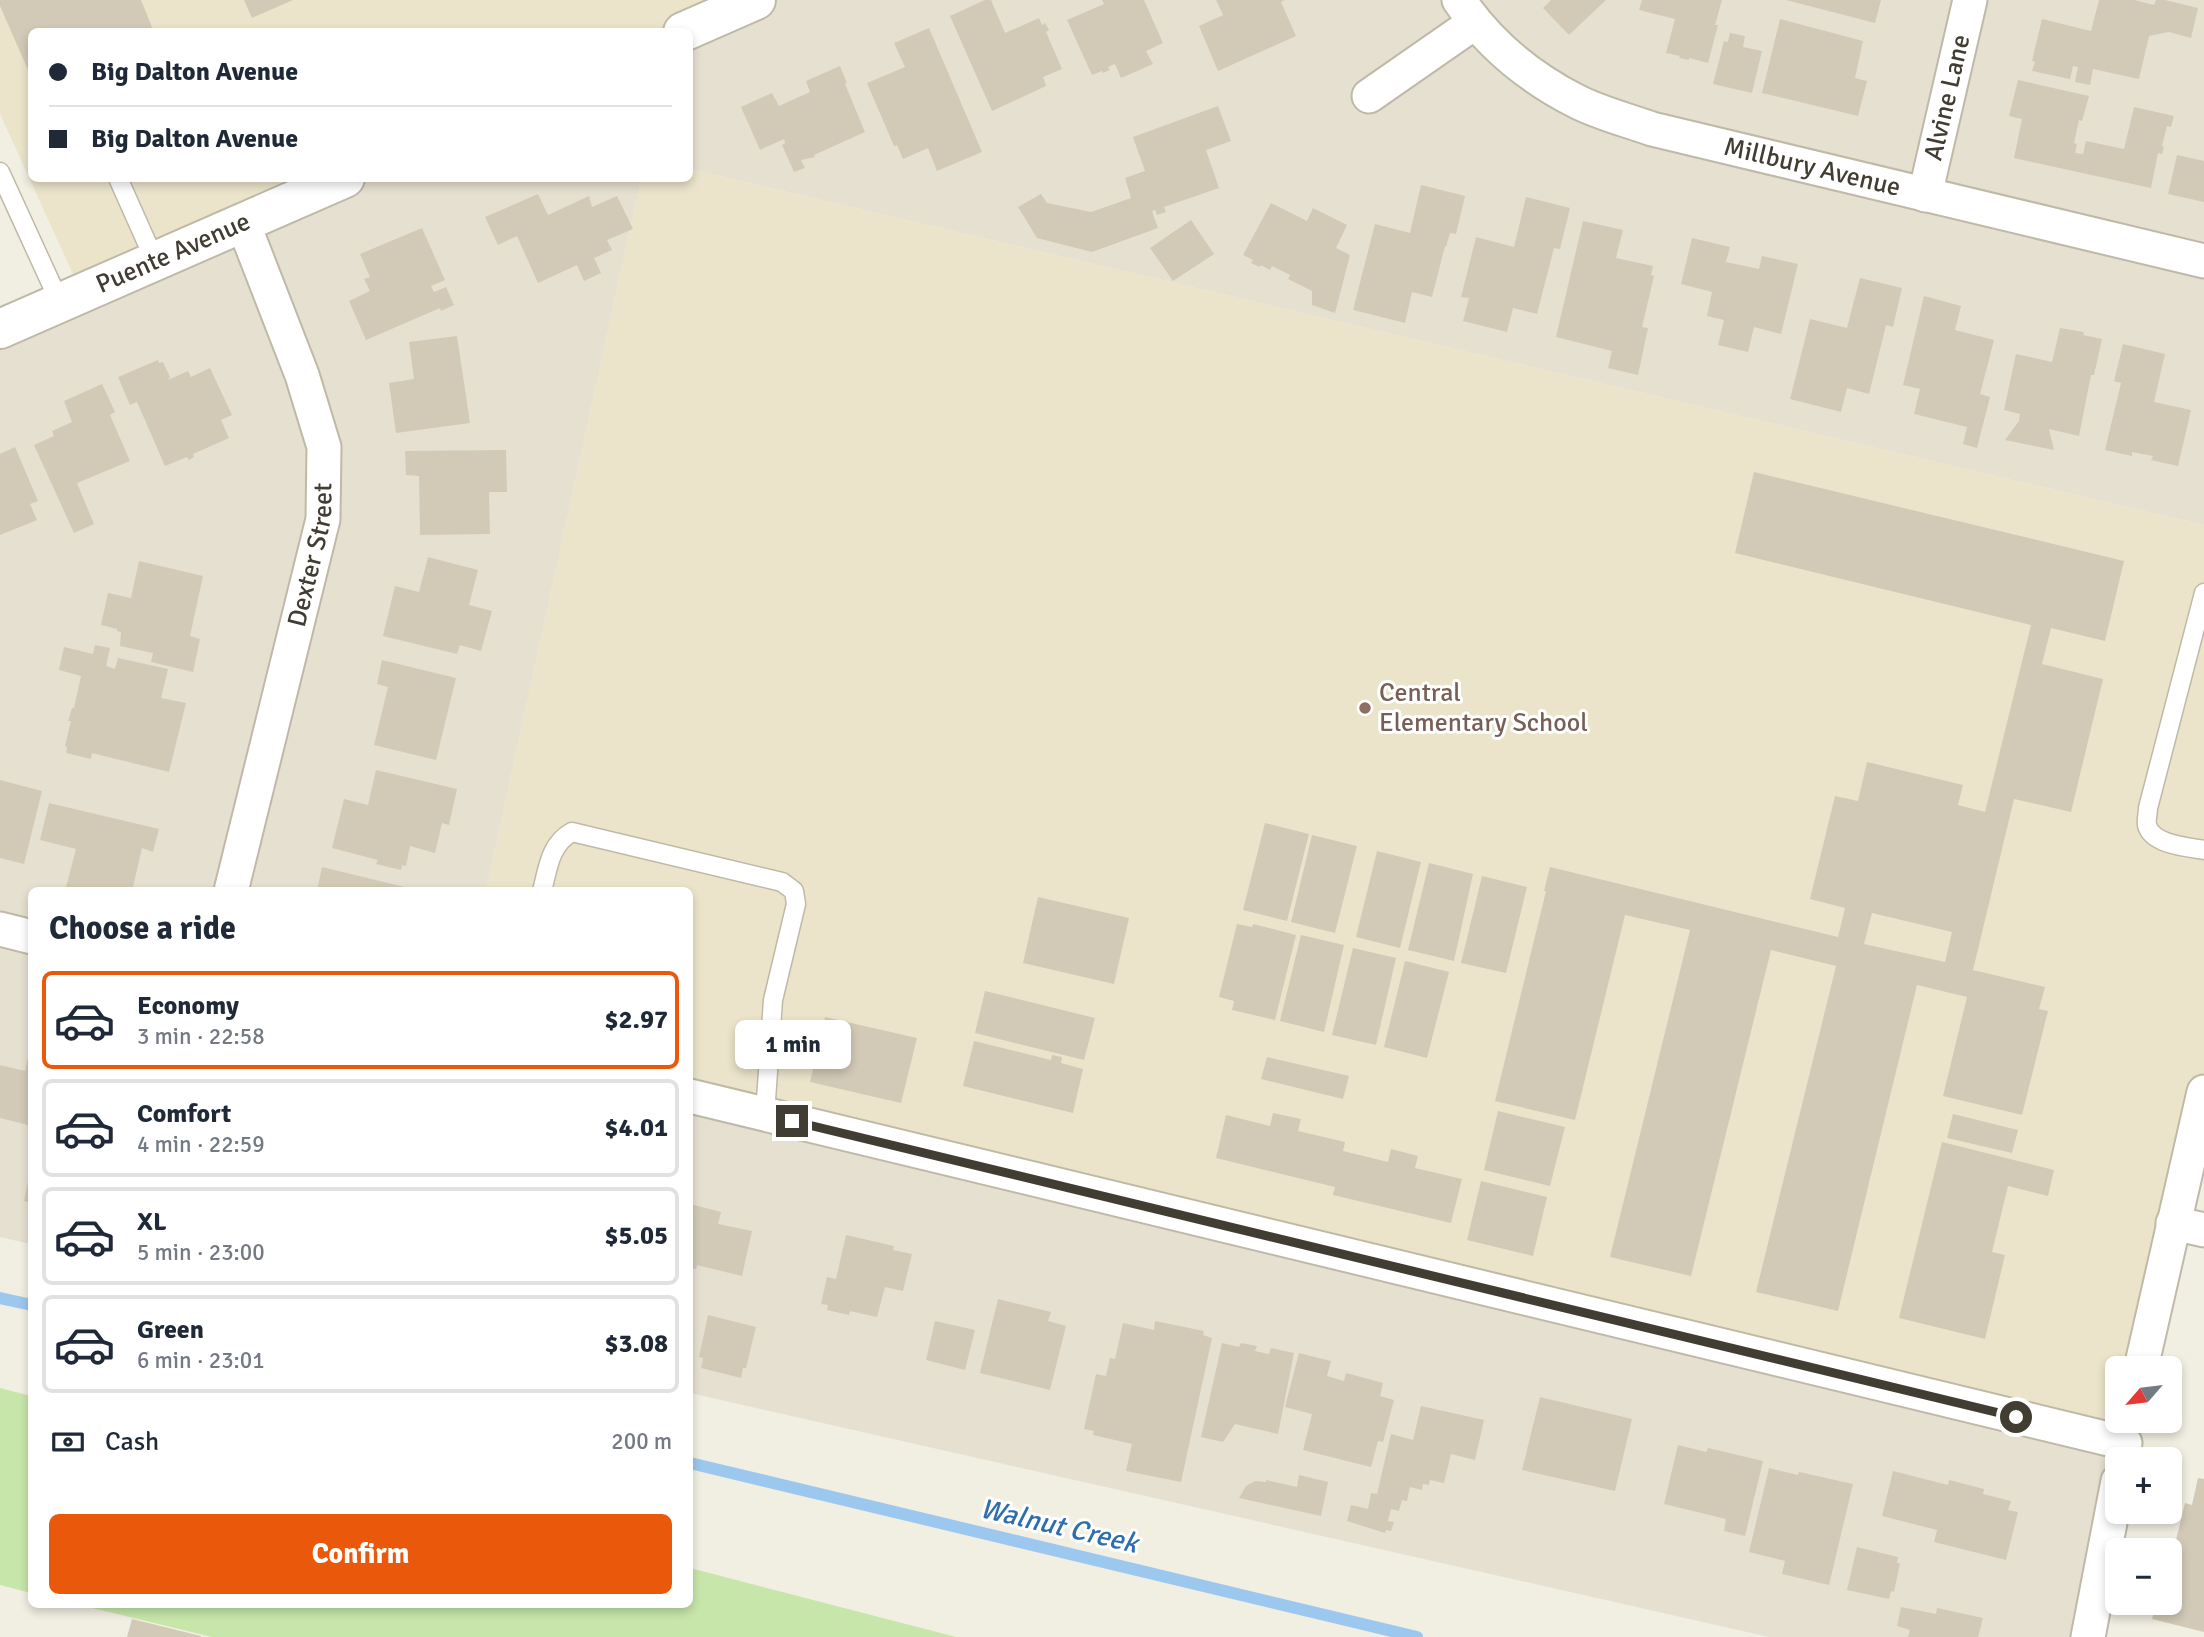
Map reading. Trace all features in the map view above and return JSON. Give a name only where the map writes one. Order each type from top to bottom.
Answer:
[{"type":"street","points":[[692,28],[756,0]]},
{"type":"street","name":"Alvine Lane","points":[[1925,195],[1970,0]]},
{"type":"street","points":[[1369,96],[1467,12]]},
{"type":"street","name":"Millbury Avenue","points":[[1467,12],[1519,66],[1577,102],[1652,129],[2204,261]]},
{"type":"street","name":"Puente Avenue","points":[[0,330],[336,182]]},
{"type":"street","name":"Dexter Street","points":[[232,887],[323,519],[324,447],[302,375],[243,223]]},
{"type":"street","points":[[0,929],[28,936]]},
{"type":"street","points":[[2145,1356],[2188,1227],[2204,1092]]},
{"type":"street","points":[[693,1097],[2125,1441]]},
{"type":"street","points":[[2088,1637],[2110,1524]]},
{"type":"lane","points":[[0,172],[60,303]]},
{"type":"lane","points":[[120,182],[155,261]]},
{"type":"lane","points":[[2204,593],[2146,824],[2152,835],[2169,844],[2204,850]]},
{"type":"lane","points":[[543,887],[554,848],[572,832],[782,882],[794,891],[796,904],[773,1000],[765,1114]]},
{"type":"shaded area","points":[[0,0],[756,0],[692,28],[28,28],[28,175],[0,114]]},
{"type":"shaded area","points":[[756,0],[2204,0],[2204,525],[693,170],[693,31]]},
{"type":"shaded area","name":"Central Elementary School","points":[[693,170],[2204,525],[2204,1092],[2144,1356],[2105,1356],[2105,1433],[2127,1433],[2125,1443],[693,1097],[693,887],[487,887],[640,182],[693,182]]},
{"type":"shaded area","points":[[31,182],[338,182],[82,294]]},
{"type":"shaded area","points":[[338,182],[640,182],[487,887],[28,887],[28,1243],[0,1237],[0,330]]},
{"type":"shaded area","points":[[693,1097],[2125,1443],[2124,1447],[2105,1447],[2105,1524],[2109,1524],[2088,1637],[1769,1637],[693,1394]]},
{"type":"green space","points":[[0,1388],[28,1395],[28,1592],[0,1585]]},
{"type":"green space","points":[[693,1569],[956,1637],[212,1637],[92,1608],[693,1608]]},
{"type":"building","points":[[0,0],[141,0],[152,28],[28,28],[28,70],[0,6]]},
{"type":"building","points":[[244,0],[293,0],[252,18]]},
{"type":"building","points":[[985,0],[991,0],[1005,33],[1039,18],[1042,25],[1045,23],[1049,30],[1046,32],[1062,69],[1043,77],[1046,86],[992,111],[950,16]]},
{"type":"building","points":[[1102,0],[1144,0],[1163,43],[1146,51],[1153,64],[1121,78],[1115,64],[1108,67],[1110,70],[1092,75],[1067,20],[1104,4]]},
{"type":"building","points":[[1216,0],[1285,0],[1281,2],[1296,36],[1218,71],[1199,26],[1223,15]]},
{"type":"building","points":[[1551,0],[1606,0],[1569,35],[1543,8]]},
{"type":"building","points":[[1642,0],[1722,0],[1708,63],[1666,53],[1675,19],[1639,10]]},
{"type":"building","points":[[1786,0],[1881,0],[1875,23]]},
{"type":"building","points":[[2099,0],[2134,0],[2154,5],[2156,0],[2165,0],[2198,8],[2191,38],[2169,32],[2149,36],[2139,79],[2093,69],[2090,85],[2075,82],[2078,67],[2073,66],[2070,79],[2032,71],[2042,19],[2091,31]]},
{"type":"building","points":[[1780,19],[1863,41],[1855,78],[1867,81],[1858,116],[1762,93]]},
{"type":"building","points":[[929,28],[982,152],[937,171],[928,148],[903,159],[897,145],[894,146],[867,83],[905,67],[894,43]]},
{"type":"building","points":[[1730,33],[1745,36],[1743,47],[1762,51],[1752,93],[1713,84],[1724,41],[1728,42]]},
{"type":"building","points":[[840,66],[865,132],[814,155],[815,157],[801,160],[805,168],[794,172],[782,145],[785,143],[784,139],[760,150],[741,107],[772,93],[779,106],[810,92],[806,81]]},
{"type":"building","points":[[2018,80],[2089,96],[2082,121],[2079,120],[2074,143],[2077,144],[2075,153],[2083,154],[2086,141],[2124,149],[2134,107],[2174,116],[2171,127],[2167,126],[2162,154],[2158,153],[2151,188],[2014,158],[2022,119],[2009,116]]},
{"type":"building","points":[[1218,106],[1231,141],[1206,150],[1219,188],[1164,207],[1166,212],[1157,215],[1155,210],[1152,211],[1158,228],[1092,252],[1037,238],[1018,207],[1041,194],[1047,203],[1091,212],[1131,198],[1125,178],[1145,171],[1133,137]]},
{"type":"building","points":[[2177,155],[2204,161],[2204,202],[2168,194]]},
{"type":"building","points":[[1421,185],[1465,196],[1456,234],[1450,233],[1445,246],[1432,297],[1412,292],[1405,323],[1353,310],[1375,224],[1410,233]]},
{"type":"building","points":[[538,194],[548,215],[589,196],[592,207],[617,196],[633,229],[607,240],[612,250],[594,258],[601,273],[584,281],[577,265],[538,283],[517,236],[498,245],[485,217]]},
{"type":"building","points":[[1526,197],[1570,208],[1560,249],[1554,248],[1537,314],[1513,308],[1507,332],[1463,321],[1469,298],[1461,297],[1476,237],[1514,247]]},
{"type":"building","points":[[1271,203],[1307,221],[1313,208],[1347,225],[1336,248],[1350,255],[1335,313],[1312,305],[1312,291],[1288,279],[1290,275],[1272,266],[1270,270],[1261,265],[1260,267],[1243,255]]},
{"type":"building","points":[[1191,220],[1214,254],[1173,281],[1150,248]]},
{"type":"building","points":[[1583,221],[1623,230],[1616,258],[1653,266],[1651,275],[1654,276],[1642,327],[1648,328],[1638,375],[1608,368],[1612,351],[1556,337]]},
{"type":"building","points":[[422,228],[445,280],[431,286],[434,292],[446,287],[454,305],[441,311],[440,308],[366,340],[349,301],[370,291],[364,279],[370,277],[360,254]]},
{"type":"building","points":[[1692,238],[1730,247],[1726,262],[1759,269],[1762,256],[1798,264],[1781,334],[1754,327],[1748,352],[1718,345],[1724,320],[1707,316],[1712,292],[1681,284]]},
{"type":"building","points":[[1860,278],[1902,288],[1893,327],[1886,325],[1869,394],[1847,388],[1841,412],[1790,399],[1810,319],[1847,328]]},
{"type":"building","points":[[1924,296],[1961,306],[1955,330],[1994,340],[1980,394],[1990,397],[1977,448],[1963,444],[1967,427],[1914,414],[1920,389],[1903,385]]},
{"type":"building","points":[[2060,328],[2084,332],[2083,335],[2102,339],[2094,375],[2091,375],[2079,436],[2049,429],[2054,450],[2005,440],[2019,421],[2020,414],[2004,410],[2016,354],[2052,362]]},
{"type":"building","points":[[457,336],[470,423],[396,433],[389,383],[414,379],[409,342]]},
{"type":"building","points":[[2123,344],[2165,354],[2154,402],[2191,410],[2178,466],[2151,460],[2153,456],[2132,452],[2132,456],[2105,450],[2121,383],[2114,381]]},
{"type":"building","points":[[158,360],[159,363],[163,362],[170,377],[168,380],[188,371],[191,377],[210,368],[232,415],[221,420],[229,438],[193,454],[194,457],[189,460],[187,457],[165,466],[137,402],[130,405],[118,377]]},
{"type":"building","points":[[102,384],[115,412],[110,415],[130,461],[77,483],[94,524],[74,533],[34,445],[54,436],[52,431],[72,422],[64,401]]},
{"type":"building","points":[[15,447],[38,501],[30,504],[37,520],[0,535],[0,454]]},
{"type":"building","points":[[506,450],[507,492],[489,492],[490,534],[420,535],[419,476],[406,475],[405,451]]},
{"type":"building","points":[[1754,472],[2124,561],[2105,641],[2051,628],[2042,664],[2103,679],[2071,812],[2014,799],[1973,970],[2045,987],[2039,1009],[2048,1011],[2022,1115],[1943,1096],[1967,997],[1917,985],[1838,1311],[1756,1292],[1836,966],[1771,950],[1691,1276],[1610,1257],[1690,930],[1625,915],[1575,1120],[1495,1101],[1550,867],[1838,937],[1845,908],[1810,899],[1835,796],[1858,801],[1867,762],[1963,785],[1958,805],[1985,812],[2031,625],[1735,553]],"holes":[[[1872,913],[1952,932],[1945,962],[1864,944]]]},
{"type":"building","points":[[428,557],[478,570],[469,605],[492,611],[481,651],[460,645],[457,654],[383,636],[395,586],[419,592]]},
{"type":"building","points":[[139,561],[203,576],[190,636],[200,639],[193,672],[151,662],[153,653],[120,646],[121,632],[101,625],[108,593],[131,598]]},
{"type":"building","points":[[95,645],[110,648],[106,666],[115,669],[118,658],[168,669],[161,698],[186,703],[169,772],[92,753],[91,759],[66,753],[71,721],[68,721],[74,708],[81,676],[59,670],[64,647],[93,654]]},
{"type":"building","points":[[382,660],[456,678],[436,760],[374,745],[388,687],[377,684]]},
{"type":"building","points":[[376,770],[457,789],[449,825],[442,823],[435,853],[410,846],[406,866],[402,865],[401,870],[376,864],[378,860],[332,848],[344,799],[368,805]]},
{"type":"building","points":[[0,780],[42,791],[24,864],[0,858]]},
{"type":"building","points":[[49,803],[159,829],[153,852],[142,848],[133,887],[66,887],[76,849],[40,840]]},
{"type":"building","points":[[1265,823],[1309,834],[1287,921],[1243,910]]},
{"type":"building","points":[[1312,835],[1357,846],[1335,933],[1291,922]]},
{"type":"building","points":[[1377,851],[1421,862],[1400,948],[1356,937]]},
{"type":"building","points":[[1429,863],[1473,874],[1454,961],[1408,950]]},
{"type":"building","points":[[322,867],[405,887],[318,887]]},
{"type":"building","points":[[1482,876],[1527,887],[1506,973],[1461,963]]},
{"type":"building","points":[[1038,897],[1129,918],[1114,984],[1023,963]]},
{"type":"building","points":[[1237,924],[1252,927],[1253,924],[1296,935],[1275,1020],[1232,1010],[1234,1001],[1219,997]]},
{"type":"building","points":[[1301,935],[1344,945],[1324,1032],[1280,1021]]},
{"type":"building","points":[[1353,948],[1396,958],[1376,1045],[1332,1035]]},
{"type":"building","points":[[1405,961],[1449,972],[1427,1058],[1384,1047]]},
{"type":"building","points":[[985,991],[1095,1018],[1084,1060],[975,1033]]},
{"type":"building","points":[[825,1017],[917,1038],[901,1103],[810,1082]]},
{"type":"building","points":[[974,1041],[1051,1060],[1052,1055],[1062,1057],[1061,1063],[1083,1069],[1073,1113],[963,1086]]},
{"type":"building","points":[[28,1057],[28,1125],[0,1118],[0,1065],[25,1071]]},
{"type":"building","points":[[1267,1057],[1349,1076],[1343,1099],[1261,1079]]},
{"type":"building","points":[[1498,1111],[1565,1127],[1550,1186],[1484,1170]]},
{"type":"building","points":[[1273,1113],[1301,1119],[1298,1131],[1345,1142],[1343,1151],[1388,1162],[1391,1149],[1418,1156],[1415,1168],[1462,1179],[1451,1223],[1333,1195],[1335,1187],[1216,1158],[1226,1115],[1270,1126]]},
{"type":"building","points":[[1953,1114],[2018,1130],[2012,1153],[1947,1138]]},
{"type":"building","points":[[1942,1142],[2054,1170],[2048,1196],[2008,1186],[1992,1252],[2005,1255],[1985,1339],[1899,1318]]},
{"type":"building","points":[[1481,1181],[1547,1197],[1533,1256],[1467,1240]]},
{"type":"building","points":[[28,1182],[28,1202],[24,1201]]},
{"type":"building","points":[[693,1205],[721,1212],[718,1224],[752,1231],[742,1276],[697,1265],[696,1269],[693,1268]]},
{"type":"building","points":[[846,1235],[894,1246],[893,1250],[912,1254],[903,1291],[885,1287],[877,1317],[850,1311],[849,1315],[827,1310],[828,1305],[821,1304],[827,1277],[836,1279]]},
{"type":"building","points":[[998,1299],[1051,1312],[1048,1321],[1066,1326],[1050,1390],[980,1373]]},
{"type":"building","points":[[708,1315],[756,1327],[741,1378],[701,1368],[703,1358],[699,1357]]},
{"type":"building","points":[[935,1321],[975,1330],[965,1370],[926,1360]]},
{"type":"building","points":[[1155,1321],[1204,1331],[1203,1335],[1212,1338],[1181,1482],[1126,1471],[1132,1444],[1093,1435],[1094,1431],[1084,1429],[1096,1374],[1106,1376],[1110,1358],[1115,1359],[1123,1323],[1154,1330]]},
{"type":"building","points":[[1222,1343],[1239,1347],[1241,1343],[1257,1346],[1255,1351],[1269,1354],[1271,1348],[1294,1353],[1278,1434],[1235,1424],[1223,1442],[1201,1437]]},
{"type":"building","points":[[1299,1353],[1331,1361],[1327,1376],[1344,1381],[1346,1373],[1383,1383],[1380,1396],[1394,1400],[1383,1442],[1378,1441],[1371,1467],[1303,1450],[1312,1414],[1285,1407]]},
{"type":"building","points":[[1540,1397],[1632,1419],[1615,1491],[1522,1470]]},
{"type":"building","points":[[1421,1406],[1484,1420],[1475,1460],[1451,1454],[1444,1483],[1430,1480],[1429,1485],[1423,1484],[1422,1490],[1410,1487],[1407,1501],[1402,1500],[1399,1511],[1391,1509],[1388,1521],[1394,1522],[1391,1531],[1386,1530],[1385,1533],[1347,1521],[1351,1505],[1368,1509],[1371,1493],[1377,1494],[1391,1434],[1413,1440]]},
{"type":"building","points":[[1678,1445],[1706,1452],[1708,1448],[1763,1461],[1745,1536],[1724,1531],[1726,1519],[1664,1504]]},
{"type":"building","points":[[1769,1468],[1853,1484],[1829,1585],[1782,1574],[1785,1561],[1749,1552]]},
{"type":"building","points":[[1893,1471],[1948,1485],[1949,1480],[1984,1489],[1983,1494],[2011,1501],[2008,1510],[2018,1512],[2006,1560],[1934,1542],[1937,1530],[1882,1516]]},
{"type":"building","points":[[1299,1475],[1328,1482],[1321,1516],[1239,1498],[1246,1486],[1255,1481],[1266,1480],[1297,1487]]},
{"type":"building","points":[[2198,1478],[2204,1479],[2204,1632],[2152,1619],[2153,1615],[2182,1615],[2182,1538],[2176,1538],[2185,1503],[2192,1505]]},
{"type":"building","points":[[1857,1547],[1898,1557],[1897,1563],[1900,1563],[1894,1592],[1891,1591],[1889,1599],[1847,1590]]},
{"type":"building","points":[[1901,1607],[1936,1614],[1937,1608],[1983,1618],[1978,1637],[1908,1637],[1910,1630],[1897,1626]]},
{"type":"building","points":[[132,1619],[201,1636],[201,1637],[127,1637]]},
{"type":"waterway","name":"Walnut Creek","points":[[0,1298],[28,1304]]},
{"type":"waterway","name":"Walnut Creek","points":[[693,1464],[1417,1637]]},
{"type":"place","name":"Central Elementary School","points":[[1365,708]]},
{"type":"route","points":[[792,1121],[2016,1417]]}]
